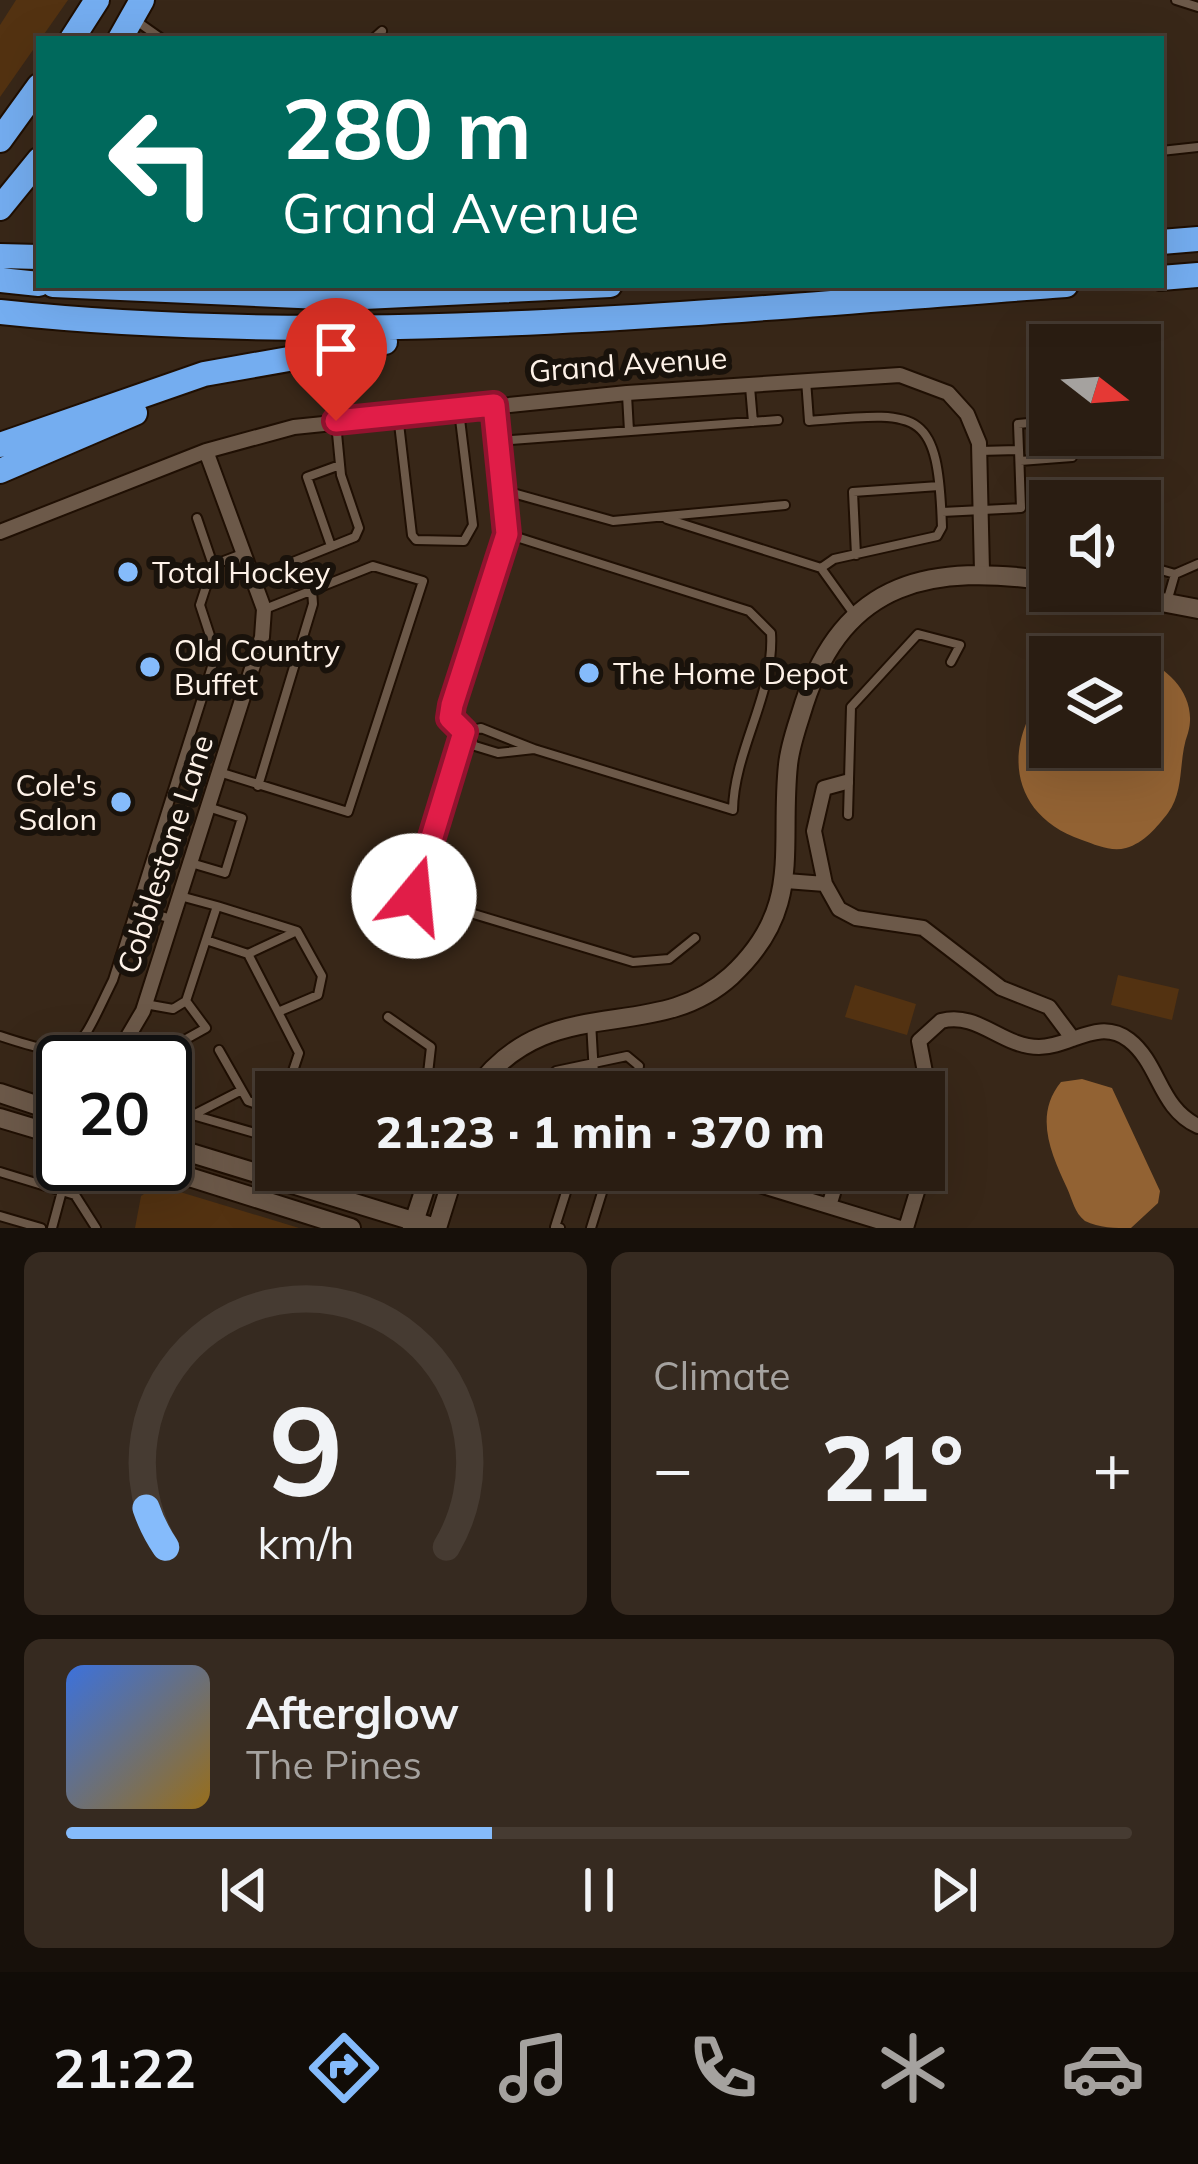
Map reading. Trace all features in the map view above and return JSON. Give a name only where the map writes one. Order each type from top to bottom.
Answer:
[{"type":"highway","points":[[74,36],[97,0]]},
{"type":"highway","points":[[36,90],[3,131],[36,156]]},
{"type":"highway","points":[[0,208],[36,162]]},
{"type":"highway","points":[[1164,242],[1198,239]]},
{"type":"highway","points":[[0,256],[36,257]]},
{"type":"highway","points":[[1164,278],[1198,275]]},
{"type":"highway","points":[[0,280],[36,284]]},
{"type":"highway","points":[[120,288],[344,298],[549,288]]},
{"type":"highway","points":[[0,312],[197,328],[370,329],[1023,288]]},
{"type":"highway","points":[[0,445],[245,364],[554,321]]},
{"type":"highway","points":[[0,471],[245,364]]},
{"type":"street","name":"Grand Avenue","points":[[0,532],[206,451],[336,421],[627,393],[900,375],[925,380],[948,393],[967,414],[979,451],[982,571]]},
{"type":"street","points":[[206,451],[264,609]]},
{"type":"street","points":[[496,1071],[521,1047],[558,1028],[670,1010],[727,980],[767,931],[786,881],[792,742],[819,666],[855,616],[895,588],[937,575],[982,571],[1029,578]]},
{"type":"street","points":[[1161,602],[1197,610]]},
{"type":"street","name":"Cobblestone Lane","points":[[128,1035],[146,1004],[191,863],[262,637],[264,609]]},
{"type":"street","points":[[846,782],[824,788],[815,816],[825,884],[844,914],[917,925],[1001,988],[1041,1001],[1062,1020],[1073,1040]]},
{"type":"street","points":[[786,881],[825,884]]},
{"type":"street","points":[[920,1071],[921,1035],[932,1025],[966,1019],[1008,1041],[1036,1047],[1101,1030],[1124,1037],[1141,1052],[1176,1112],[1198,1126]]},
{"type":"street","points":[[0,1094],[36,1105]]},
{"type":"street","points":[[0,1118],[36,1129]]},
{"type":"street","points":[[192,1153],[255,1172]]},
{"type":"street","points":[[192,1178],[351,1228]]},
{"type":"street","points":[[311,1191],[413,1225],[436,1228],[448,1191]]},
{"type":"street","points":[[413,1225],[424,1191]]},
{"type":"street","points":[[781,1191],[903,1228],[914,1191]]},
{"type":"street","points":[[829,1206],[834,1191]]},
{"type":"lane","points":[[1176,0],[1198,7]]},
{"type":"lane","points":[[131,19],[157,36]]},
{"type":"lane","points":[[376,36],[382,31]]},
{"type":"lane","points":[[1164,151],[1198,148]]},
{"type":"lane","points":[[806,380],[809,421],[900,416],[926,430],[937,457],[941,512],[937,536],[856,554],[821,568]]},
{"type":"lane","points":[[750,385],[752,422]]},
{"type":"lane","points":[[627,393],[629,431]]},
{"type":"lane","points":[[494,405],[507,534],[450,718],[475,746],[498,753],[534,749]]},
{"type":"lane","points":[[398,414],[412,536],[464,541],[472,525],[458,408]]},
{"type":"lane","points":[[497,441],[778,420]]},
{"type":"lane","points":[[253,578],[355,537],[359,528],[340,465],[336,421]]},
{"type":"lane","points":[[941,512],[1021,508],[1018,424],[1029,423]]},
{"type":"lane","points":[[979,451],[1072,456]]},
{"type":"lane","points":[[331,546],[307,477],[340,465]]},
{"type":"lane","points":[[856,554],[853,492],[939,486]]},
{"type":"lane","points":[[502,490],[613,521],[785,505]]},
{"type":"lane","points":[[663,517],[821,568],[855,616]]},
{"type":"lane","points":[[0,1036],[52,1053],[74,1049],[113,980],[216,654],[200,605],[213,565],[197,518]]},
{"type":"lane","points":[[464,732],[481,728],[534,749],[734,810],[734,783],[769,665],[771,633],[749,611],[507,534]]},
{"type":"lane","points":[[213,565],[244,553]]},
{"type":"lane","points":[[1161,570],[1175,574],[1198,564]]},
{"type":"lane","points":[[219,772],[347,812],[423,581],[373,566],[264,609]]},
{"type":"lane","points":[[1167,603],[1175,574]]},
{"type":"lane","points":[[258,786],[313,604],[312,590]]},
{"type":"lane","points":[[848,815],[851,707],[907,642],[925,632],[960,645],[951,662]]},
{"type":"lane","points":[[464,732],[414,896],[633,962],[669,959],[695,938]]},
{"type":"lane","points":[[191,863],[225,874],[242,818],[208,807]]},
{"type":"lane","points":[[180,896],[297,932],[322,976],[322,986],[318,995],[278,1012]]},
{"type":"lane","points":[[146,1004],[173,1009],[186,1001],[217,906]]},
{"type":"lane","points":[[136,909],[172,919]]},
{"type":"lane","points":[[206,940],[248,954],[297,932]]},
{"type":"lane","points":[[248,954],[298,1053],[292,1071]]},
{"type":"lane","points":[[186,1001],[208,1032],[192,1039]]},
{"type":"lane","points":[[388,1017],[431,1048],[426,1071]]},
{"type":"lane","points":[[591,1020],[596,1071]]},
{"type":"lane","points":[[219,1050],[240,1091],[255,1104]]},
{"type":"lane","points":[[556,1071],[597,1060],[635,1058],[638,1071]]},
{"type":"lane","points":[[192,1116],[240,1091]]},
{"type":"lane","points":[[192,1118],[255,1134]]},
{"type":"lane","points":[[0,1172],[36,1183]]},
{"type":"lane","points":[[52,1228],[62,1191],[82,1201],[96,1228]]},
{"type":"lane","points":[[560,1228],[555,1227],[566,1191]]},
{"type":"lane","points":[[591,1228],[602,1191]]},
{"type":"lane","points":[[0,1216],[41,1228]]},
{"type":"shaded area","points":[[16,0],[68,0],[43,36],[36,36],[36,46],[0,97],[0,25]]},
{"type":"shaded area","points":[[1162,669],[1179,686],[1190,720],[1173,804],[1155,829],[1126,848],[1109,849],[1057,828],[1038,813],[1026,794],[1019,752],[1029,718],[1029,768],[1161,768]]},
{"type":"shaded area","points":[[1118,975],[1179,989],[1172,1020],[1111,1005]]},
{"type":"shaded area","points":[[855,985],[916,1004],[907,1035],[845,1017]]},
{"type":"shaded area","points":[[1082,1079],[1112,1088],[1160,1191],[1158,1203],[1131,1228],[1101,1226],[1081,1218],[1051,1149],[1047,1122],[1053,1095],[1061,1082]]},
{"type":"shaded area","points":[[148,1191],[177,1191],[299,1228],[135,1228],[141,1196]]},
{"type":"place","name":"Total Hockey","points":[[128,572]]},
{"type":"place","name":"Old Country Buffet","points":[[150,667]]},
{"type":"place","name":"The Home Depot","points":[[589,673]]},
{"type":"place","name":"Cole's Salon","points":[[121,802]]},
{"type":"route","points":[[336,421],[494,405],[507,534],[452,705],[450,718],[464,732],[414,896]]}]
